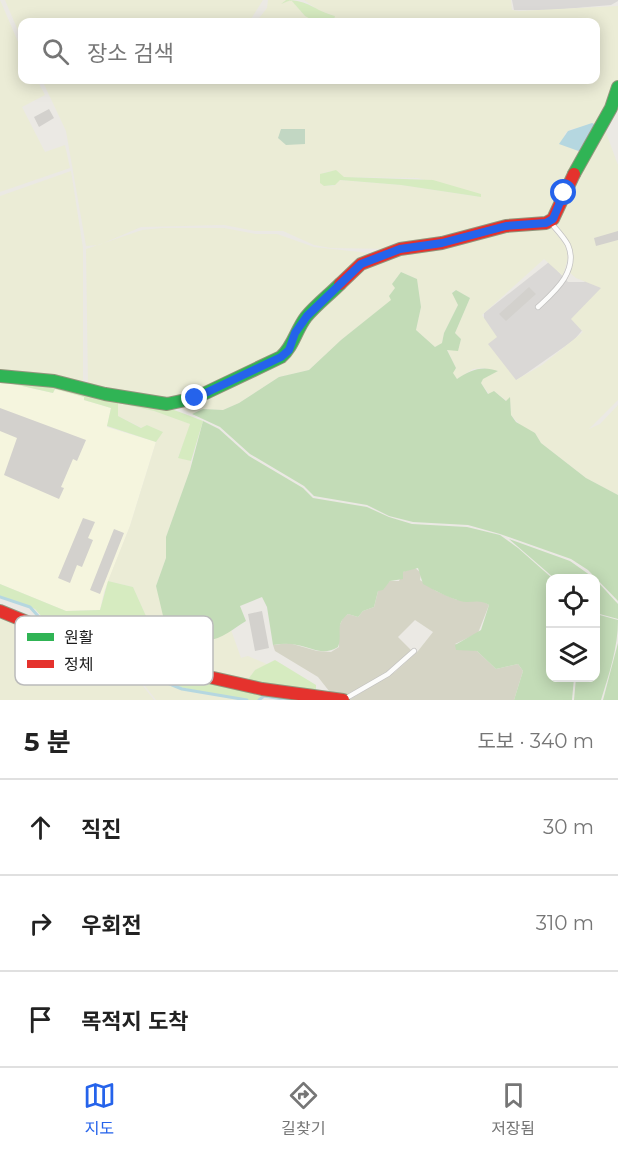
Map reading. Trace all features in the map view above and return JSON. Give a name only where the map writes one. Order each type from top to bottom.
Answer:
[{"type":"street","points":[[0,376],[54,381],[154,403],[181,402],[281,357],[289,350],[295,333],[307,316],[361,264],[400,249],[442,243],[506,226],[550,221],[611,108],[618,87]]},
{"type":"street","points":[[0,611],[15,617]]},
{"type":"street","points":[[213,678],[262,689],[343,700]]},
{"type":"lane","points":[[538,307],[563,281],[570,261],[568,246],[550,221]]},
{"type":"lane","points":[[343,700],[388,674],[414,651]]},
{"type":"shaded area","points":[[0,0],[18,42],[18,84],[39,84],[45,95],[22,107],[45,152],[65,145],[70,168],[0,192]]},
{"type":"shaded area","points":[[5,0],[263,0],[252,18],[18,18],[18,31]]},
{"type":"shaded area","points":[[268,0],[286,0],[282,3],[291,0],[309,18],[259,18],[267,8]]},
{"type":"shaded area","points":[[304,0],[511,0],[512,10],[519,11],[618,6],[618,83],[599,126],[571,129],[564,134],[584,153],[552,216],[394,249],[331,248],[314,245],[283,231],[255,231],[224,225],[141,227],[99,245],[86,246],[66,131],[44,84],[600,84],[600,18],[334,18],[335,16],[318,10]],"holes":[[[331,171],[344,177],[418,178],[480,197],[401,185],[339,180],[333,186],[324,186],[323,173]]]},
{"type":"shaded area","points":[[512,0],[618,1],[611,5],[552,10],[514,10]]},
{"type":"shaded area","points":[[602,128],[605,130],[618,165],[618,400],[589,429],[600,424],[618,405],[618,495],[586,478],[541,443],[535,433],[523,428],[511,415],[510,398],[507,401],[494,391],[489,394],[481,383],[483,378],[498,371],[473,369],[457,379],[452,373],[456,368],[447,349],[458,350],[461,339],[455,333],[470,298],[456,290],[452,292],[458,305],[444,333],[442,343],[435,347],[416,330],[421,307],[417,279],[401,272],[393,283],[395,288],[389,296],[392,300],[341,340],[309,370],[279,377],[239,403],[223,410],[203,409],[192,414],[174,405],[197,399],[283,358],[290,351],[308,318],[354,272],[379,257],[405,250],[437,248],[517,227],[549,225],[566,246],[568,258],[563,276],[544,259],[482,315],[497,337],[488,344],[516,380],[542,365],[583,332],[571,319],[601,288],[576,278],[569,272],[571,247],[553,222],[560,203]]},
{"type":"shaded area","points":[[281,129],[305,129],[305,144],[286,145],[278,138]]},
{"type":"shaded area","points":[[71,171],[83,248],[83,385],[0,375],[0,196]]},
{"type":"shaded area","points":[[224,228],[256,234],[277,234],[314,247],[378,254],[359,264],[285,351],[176,401],[88,385],[86,249],[142,230]]},
{"type":"shaded area","points":[[549,262],[568,282],[584,282],[599,270],[618,288],[574,340],[514,382],[483,343],[484,313]]},
{"type":"shaded area","points":[[0,381],[53,393],[55,389],[85,397],[84,400],[111,408],[107,427],[156,442],[130,526],[104,592],[100,610],[66,611],[0,584]]},
{"type":"shaded area","points":[[118,403],[154,411],[191,424],[178,457],[191,461],[190,470],[166,537],[166,558],[156,586],[166,616],[146,616],[133,587],[108,581],[130,526],[156,442],[162,432],[147,425],[142,428],[118,416]]},
{"type":"shaded area","points":[[414,567],[421,573],[420,580],[436,591],[457,600],[483,601],[489,605],[478,633],[455,644],[477,651],[496,669],[518,664],[523,671],[514,700],[349,700],[395,672],[418,651],[433,632],[415,620],[398,637],[411,650],[387,673],[343,697],[333,696],[318,677],[275,651],[273,645],[289,643],[317,651],[331,652],[339,647],[338,629],[343,618],[348,614],[358,617],[363,611],[374,607],[378,591],[390,581],[399,581],[403,572]]},
{"type":"shaded area","points":[[0,613],[15,619],[15,685],[142,685],[154,700],[0,700]]},
{"type":"shaded area","points":[[231,630],[241,658],[248,656],[269,665],[255,670],[246,682],[213,675],[213,633],[223,635]]},
{"type":"shaded area","points":[[144,685],[171,685],[182,690],[244,700],[156,700]]},
{"type":"green space","points":[[291,0],[306,3],[335,16],[334,18],[309,18]]},
{"type":"green space","points":[[336,170],[344,177],[433,180],[481,194],[481,197],[401,185],[340,180],[335,185],[324,186],[320,183],[320,174]]},
{"type":"green space","points":[[401,272],[417,279],[421,307],[416,330],[435,347],[442,343],[444,333],[458,305],[452,293],[456,290],[470,298],[455,333],[461,339],[458,351],[447,350],[456,368],[453,373],[457,379],[476,369],[487,368],[498,371],[483,379],[481,383],[488,394],[494,391],[506,401],[510,397],[511,415],[516,422],[535,433],[541,443],[586,478],[618,495],[618,601],[600,582],[600,574],[592,574],[571,559],[500,534],[468,525],[413,522],[389,516],[367,505],[314,496],[304,486],[250,454],[220,427],[192,414],[203,409],[223,410],[239,403],[279,377],[309,370],[341,340],[391,300],[389,296],[395,288],[392,284]]},
{"type":"green space","points":[[0,381],[78,388],[129,397],[203,421],[191,461],[178,458],[190,424],[154,411],[118,403],[118,416],[141,428],[147,425],[163,432],[156,442],[107,426],[111,408],[84,400],[84,397],[55,389],[53,393]]},
{"type":"green space","points":[[203,421],[219,429],[249,456],[303,488],[313,498],[367,507],[412,524],[467,527],[500,535],[547,574],[546,682],[574,682],[572,700],[514,700],[523,671],[518,664],[496,669],[477,651],[456,650],[455,645],[481,630],[489,605],[482,602],[460,601],[432,589],[423,584],[418,568],[403,572],[403,579],[390,581],[383,590],[378,591],[374,607],[363,611],[358,617],[348,614],[341,622],[338,647],[333,650],[318,650],[291,644],[273,645],[267,607],[262,597],[240,606],[246,621],[213,639],[213,616],[163,616],[156,586],[166,558],[166,537],[190,470]]},
{"type":"green space","points":[[509,539],[570,561],[588,574],[549,574]]},
{"type":"green space","points":[[108,581],[133,587],[146,616],[41,616],[35,609],[0,596],[0,584],[66,611],[100,610]]},
{"type":"green space","points":[[600,584],[618,604],[618,619],[600,614]]},
{"type":"green space","points":[[600,615],[618,620],[612,661],[601,700],[574,700],[576,682],[600,682]]},
{"type":"green space","points":[[618,643],[618,700],[603,700]]},
{"type":"green space","points":[[275,660],[316,685],[316,693],[310,695],[213,676],[213,675],[246,682],[255,670]]},
{"type":"green space","points":[[213,681],[338,700],[294,700],[264,696],[258,700],[249,700],[176,685],[213,685]]},
{"type":"water","points":[[592,123],[599,126],[584,153],[559,144],[568,131]]},
{"type":"building","points":[[49,109],[54,118],[39,127],[34,117]]},
{"type":"building","points":[[618,231],[618,240],[596,246],[594,238]]},
{"type":"building","points":[[529,287],[536,294],[506,321],[499,314]]},
{"type":"building","points":[[0,408],[86,440],[77,461],[73,459],[61,487],[64,488],[59,499],[4,475],[17,438],[0,431]]},
{"type":"building","points":[[83,518],[95,522],[88,538],[93,540],[82,567],[77,565],[70,583],[58,578]]},
{"type":"building","points":[[114,529],[124,533],[100,594],[90,590]]},
{"type":"building","points":[[262,611],[269,648],[255,651],[248,614]]},
{"type":"waterway","points":[[0,597],[30,607],[38,616]]},
{"type":"waterway","points":[[172,685],[182,689],[247,700]]},
{"type":"waterway","points":[[259,700],[264,696],[289,700]]},
{"type":"traffic: fast","points":[[574,174],[611,108],[618,87]]},
{"type":"traffic: fast","points":[[0,376],[54,381],[105,394],[167,404],[195,398],[281,357],[289,348],[306,317],[340,284]]},
{"type":"traffic: jam","points":[[340,284],[361,264],[400,249],[442,243],[506,226],[546,223],[553,219],[574,174]]},
{"type":"traffic: jam","points":[[0,611],[15,617]]},
{"type":"traffic: jam","points":[[213,678],[262,689],[343,700]]},
{"type":"route","points":[[195,398],[281,357],[289,350],[300,324],[336,286],[361,264],[400,249],[424,247],[506,226],[546,223],[553,219],[564,193]]}]
